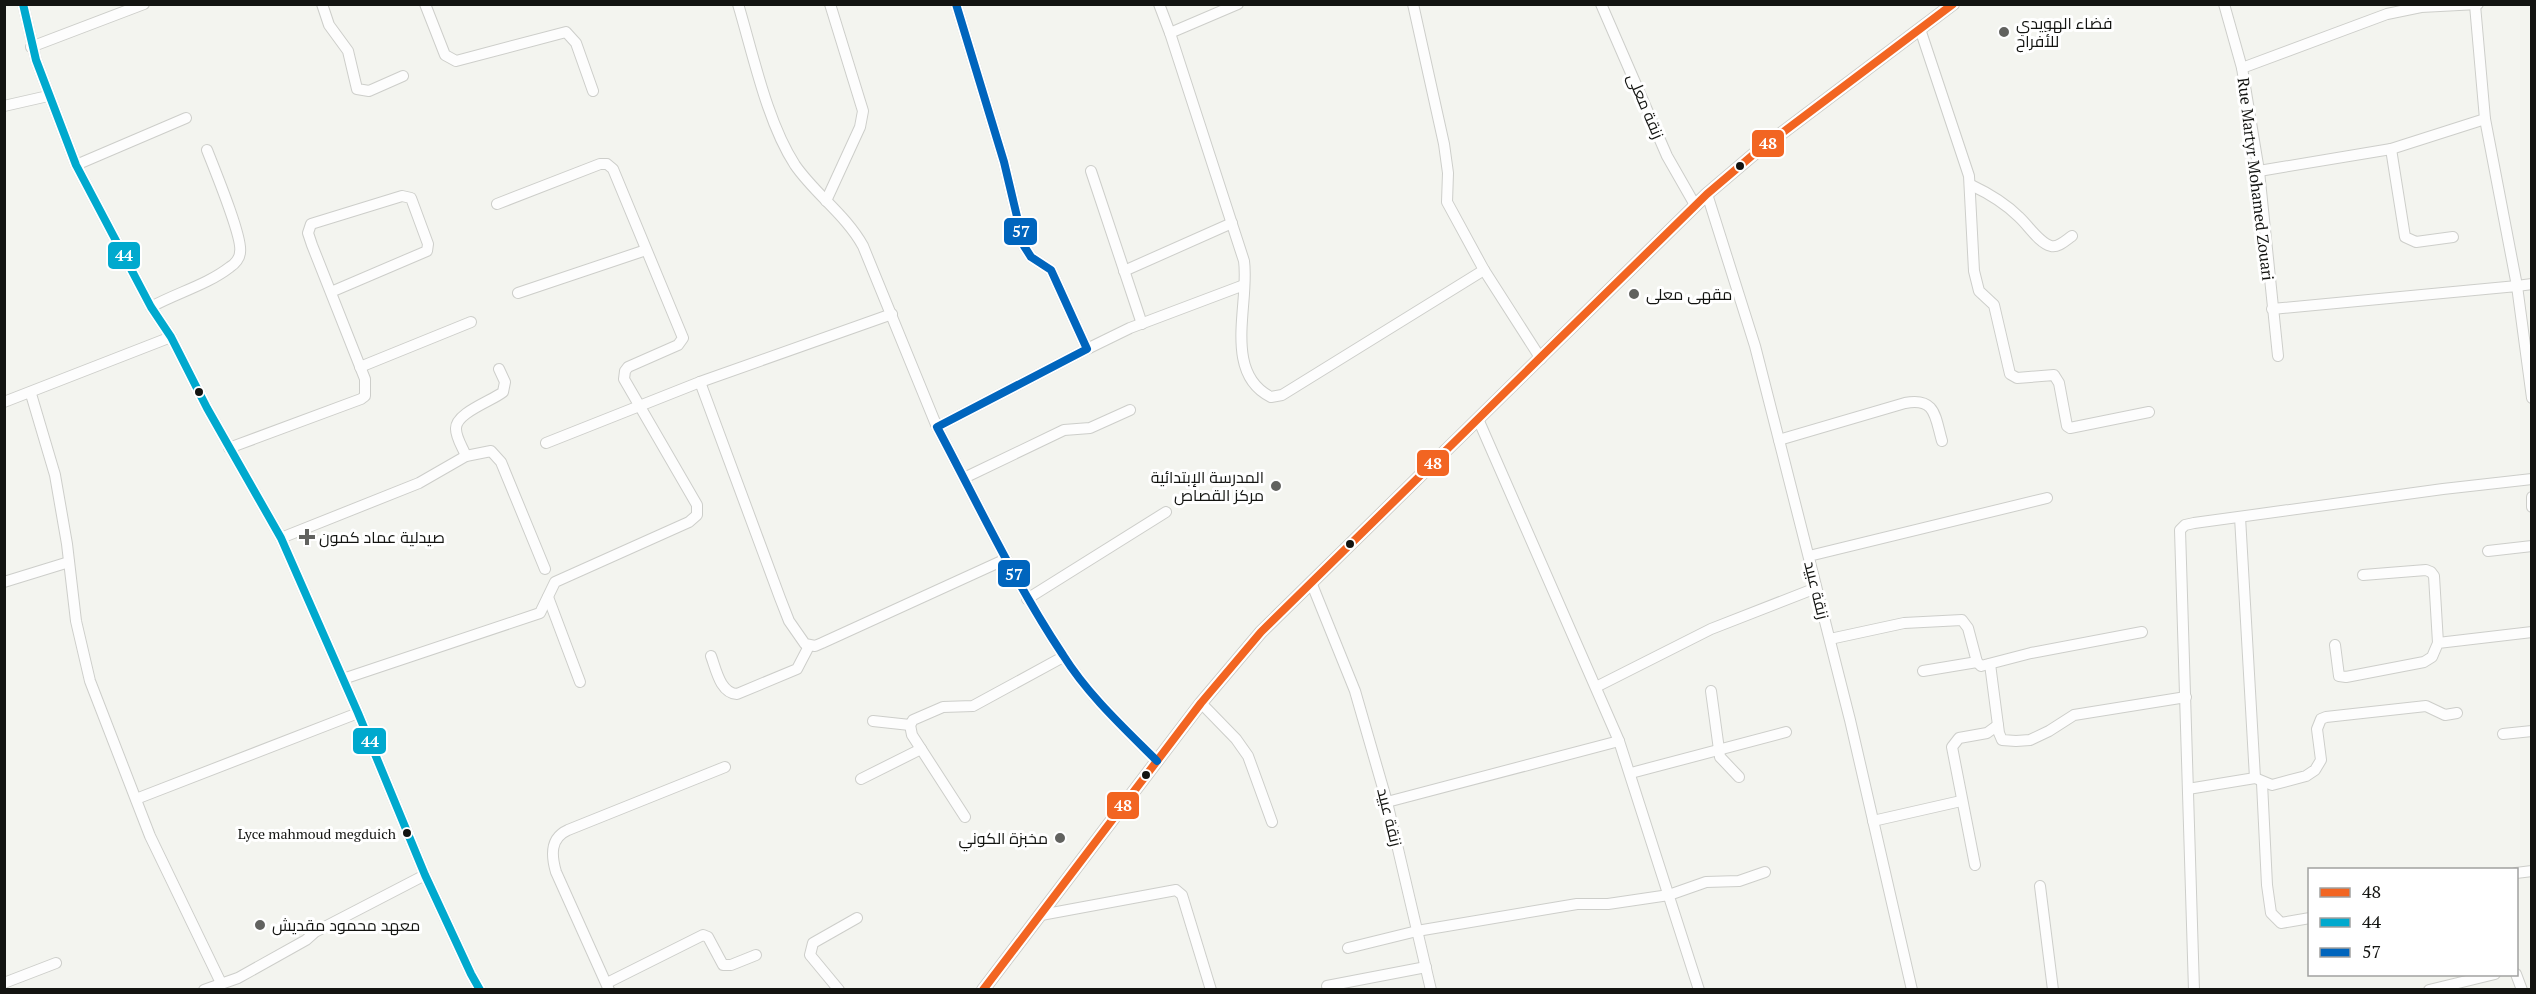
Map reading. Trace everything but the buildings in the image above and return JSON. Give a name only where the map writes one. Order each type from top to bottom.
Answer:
[{"type":"main road","points":[[983,990],[1202,702],[1261,632],[1707,194],[1754,154],[1953,4]]},
{"type":"street","points":[[23,4],[31,47],[76,165],[151,307],[171,337],[229,447],[281,538],[358,713],[425,875],[480,990]]},
{"type":"street","points":[[31,47],[144,4]]},
{"type":"street","points":[[322,4],[329,25],[348,51],[357,89],[369,91],[403,76]]},
{"type":"street","points":[[425,4],[445,54],[456,61],[566,32],[576,43],[593,91]]},
{"type":"street","points":[[738,4],[771,111],[785,147],[807,181],[859,239],[937,427],[1028,599],[1064,657],[1096,698],[1157,761]]},
{"type":"street","points":[[826,201],[860,127],[863,111],[830,4]]},
{"type":"street","points":[[956,4],[1004,162],[1024,246],[1031,257],[1050,270],[1088,350]]},
{"type":"street","points":[[1159,4],[1244,261],[1246,274],[1241,321],[1245,363],[1254,383],[1262,393],[1271,397],[1282,394],[1484,270]]},
{"type":"street","points":[[1170,33],[1238,4]]},
{"type":"street","points":[[1413,4],[1444,144],[1448,173],[1447,202],[1484,270],[1541,359]]},
{"type":"street","name":"زنقة معلى","points":[[1601,4],[1667,156],[1695,205]]},
{"type":"street","name":"Rue Martyr Mohamed Zouari","points":[[2224,4],[2242,68],[2259,171],[2278,356]]},
{"type":"street","points":[[2242,68],[2387,14],[2421,7],[2476,5],[2485,119],[2517,286],[2532,398]]},
{"type":"street","points":[[1920,29],[1971,185],[1974,271],[1979,291],[1994,305],[2010,374],[2018,378],[2055,375],[2059,383],[2067,426],[2070,428],[2149,412]]},
{"type":"street","points":[[4,106],[48,96]]},
{"type":"street","points":[[76,165],[186,118]]},
{"type":"street","points":[[2259,171],[2391,149],[2485,119]]},
{"type":"street","points":[[2391,149],[2405,237],[2416,242],[2453,237]]},
{"type":"street","points":[[151,307],[232,267],[241,251],[207,150]]},
{"type":"street","points":[[343,679],[536,615],[542,612],[552,585],[560,579],[689,522],[698,515],[697,505],[624,379],[625,371],[678,345],[683,338],[613,169],[607,164],[600,164],[497,204]]},
{"type":"street","points":[[1091,171],[1142,324]]},
{"type":"street","points":[[1971,185],[1985,192],[2018,216],[2045,243],[2057,246],[2072,236]]},
{"type":"street","name":"زنقة عبيد","points":[[1707,194],[1755,346],[1830,639],[1912,990]]},
{"type":"street","points":[[229,447],[365,396],[366,386],[360,367],[308,233],[311,224],[402,196],[411,198],[428,244],[427,251],[331,292]]},
{"type":"street","points":[[1124,271],[1232,224]]},
{"type":"street","points":[[518,293],[646,250]]},
{"type":"street","points":[[2272,309],[2532,284]]},
{"type":"street","points":[[937,427],[1142,324],[1244,285]]},
{"type":"street","points":[[546,443],[700,382],[892,314]]},
{"type":"street","points":[[360,367],[471,322]]},
{"type":"street","points":[[4,402],[171,337]]},
{"type":"street","points":[[466,456],[456,431],[457,422],[503,392],[505,382],[499,369]]},
{"type":"street","points":[[700,382],[786,613],[801,641],[809,646],[822,643],[1006,559]]},
{"type":"street","points":[[32,393],[55,475],[76,621],[90,681],[150,836],[221,983]]},
{"type":"street","points":[[1779,440],[1920,401],[1932,409],[1942,441]]},
{"type":"street","points":[[964,478],[1064,430],[1090,428],[1130,410]]},
{"type":"street","points":[[1478,419],[1619,741],[1699,990]]},
{"type":"street","points":[[281,538],[419,483],[466,456],[484,451],[497,455],[545,568]]},
{"type":"street","points":[[2194,990],[2180,530],[2186,525],[2240,517],[2532,479]]},
{"type":"street","points":[[2532,496],[2532,507]]},
{"type":"street","points":[[1809,556],[2047,498]]},
{"type":"street","points":[[1028,599],[1166,512]]},
{"type":"street","points":[[2240,517],[2258,780],[2271,914],[2281,923],[2308,918]]},
{"type":"street","points":[[2488,551],[2532,546]]},
{"type":"street","points":[[4,582],[69,562]]},
{"type":"street","points":[[2335,645],[2338,672],[2341,678],[2424,662],[2432,657],[2438,643],[2434,576],[2431,572],[2426,570],[2363,574]]},
{"type":"street","name":"زنقة عبيد","points":[[1311,582],[1354,691],[1387,802],[1431,990]]},
{"type":"street","points":[[1596,687],[1711,629],[1816,588]]},
{"type":"street","points":[[548,597],[580,682]]},
{"type":"street","points":[[1830,639],[1904,623],[1962,620],[1968,628],[1977,662],[1981,666],[2031,653],[2142,632]]},
{"type":"street","points":[[2438,643],[2532,632]]},
{"type":"street","points":[[711,656],[723,686],[731,694],[737,694],[797,669],[809,646]]},
{"type":"street","points":[[965,817],[912,735],[910,725],[913,720],[944,707],[973,706],[1064,657]]},
{"type":"street","points":[[1923,671],[1977,662]]},
{"type":"street","points":[[1990,664],[2002,740],[2030,740],[2074,715],[2186,697]]},
{"type":"street","points":[[1711,691],[1718,749],[1721,758],[1739,777]]},
{"type":"street","points":[[1202,702],[1236,739],[1248,756],[1272,822]]},
{"type":"street","points":[[2187,789],[2258,780],[2272,785],[2306,776],[2315,770],[2321,760],[2317,729],[2321,719],[2426,706],[2445,716],[2457,713]]},
{"type":"street","points":[[136,799],[358,713]]},
{"type":"street","points":[[873,722],[910,725]]},
{"type":"street","points":[[1975,865],[1952,747],[1959,738],[1987,733],[1998,725]]},
{"type":"street","points":[[2503,734],[2532,731]]},
{"type":"street","points":[[1631,773],[1786,732]]},
{"type":"street","points":[[1387,802],[1619,741]]},
{"type":"street","points":[[861,779],[921,749]]},
{"type":"street","points":[[725,767],[561,833],[555,841],[552,859],[608,986],[703,935],[708,937],[723,965],[731,965],[756,955]]},
{"type":"street","points":[[1873,821],[1961,801]]},
{"type":"street","points":[[1348,948],[1417,931],[1577,904],[1608,904],[1669,895],[1710,881],[1739,880],[1765,872]]},
{"type":"street","points":[[204,990],[238,978],[306,940],[315,932],[425,875]]},
{"type":"street","points":[[2040,886],[2053,990]]},
{"type":"street","points":[[1041,915],[1176,890],[1182,895],[1211,990]]},
{"type":"street","points":[[839,990],[810,955],[810,948],[813,943],[857,918]]},
{"type":"street","points":[[4,983],[56,963]]},
{"type":"street","points":[[1328,986],[1426,967]]},
{"type":"street","points":[[2429,990],[2491,976]]},
{"type":"transit line","name":"44","points":[[23,4],[36,60],[76,165],[151,307],[171,337],[207,408],[281,538],[358,713],[425,875],[480,990]]},
{"type":"transit line","name":"57","points":[[956,4],[1004,162],[1024,246],[1031,257],[1051,270],[1087,349],[937,427],[1045,628],[1073,670],[1095,697],[1157,761]]},
{"type":"transit line","name":"48","points":[[983,990],[1201,703],[1261,632],[1707,194],[1754,154],[1953,4]]},
{"type":"place","name":"فضاء الهويدي للأفراح","points":[[2004,32]]},
{"type":"place","name":"مقهى معلى","points":[[1634,294]]},
{"type":"place","name":"المدرسة الإبتدائية مركز القصاص","points":[[1276,486]]},
{"type":"place","name":"صيدلية عماد كمون","points":[[307,537]]},
{"type":"place","name":"Lyce mahmoud megduich","points":[[407,833]]},
{"type":"place","name":"مخبزة الكوني","points":[[1060,838]]},
{"type":"place","name":"معهد محمود مقديش","points":[[260,925]]}]
